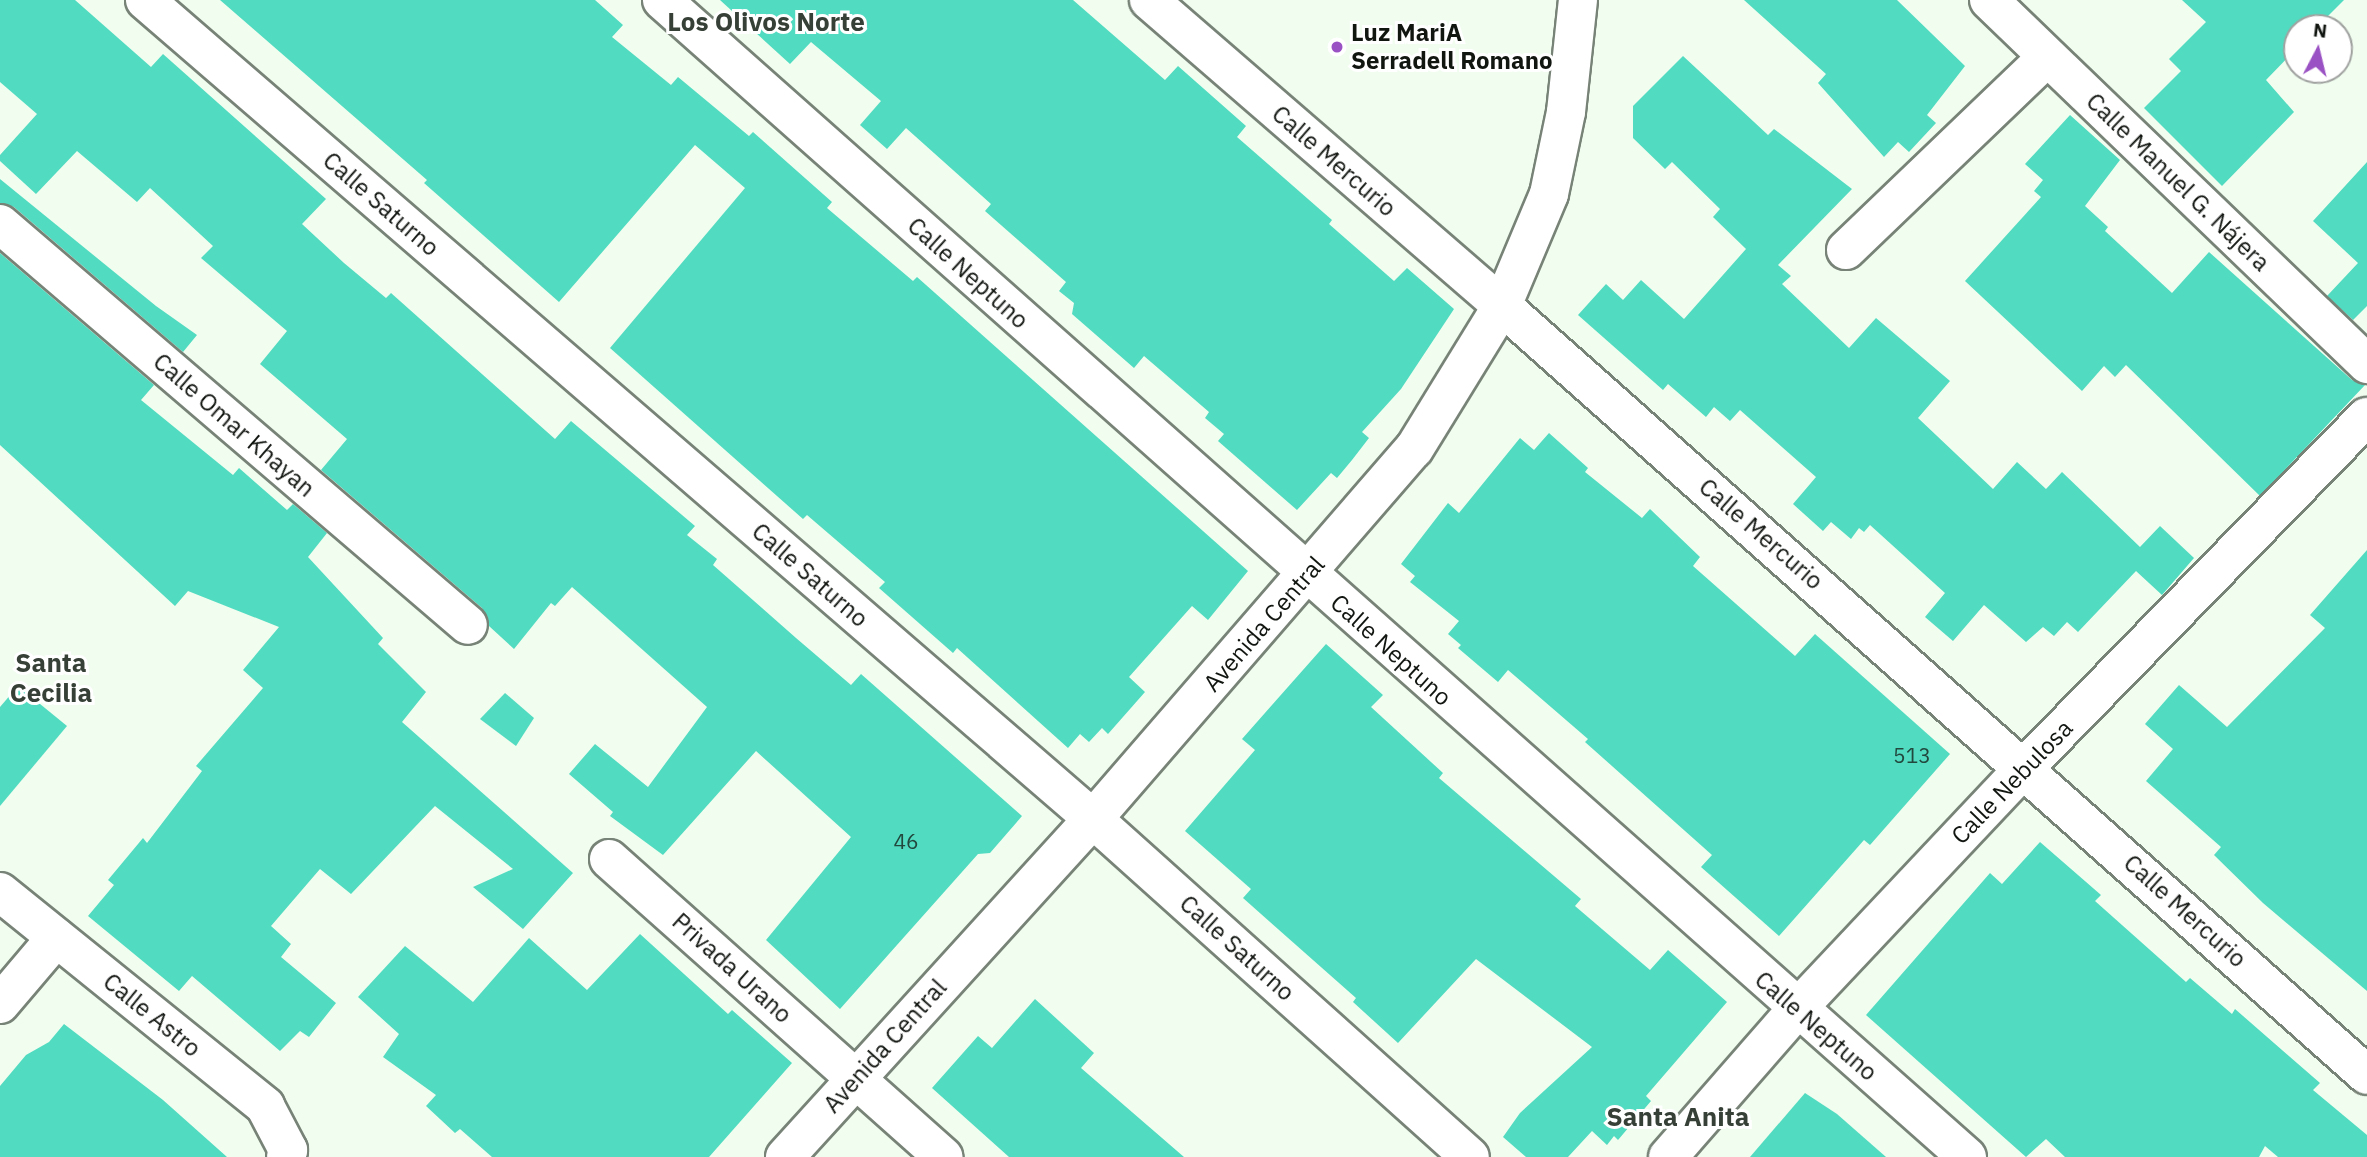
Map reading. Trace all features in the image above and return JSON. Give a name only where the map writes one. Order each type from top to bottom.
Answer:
[{"type":"street","name":"Calle Saturno","points":[[145,0],[1093,818],[1470,1157]]},
{"type":"street","name":"Calle Neptuno","points":[[662,0],[1307,576],[1967,1157]]},
{"type":"street","name":"Calle Mercurio","points":[[1149,0],[1502,306],[2025,767],[2367,1076]]},
{"type":"street","name":"Avenida Central","points":[[785,1157],[1093,818],[1307,576],[1414,449],[1502,306],[1549,194],[1566,113],[1578,0]]},
{"type":"street","name":"Calle Manuel G. Nájera","points":[[1989,0],[2367,364]]},
{"type":"street","points":[[1846,250],[2047,57]]},
{"type":"street","name":"Calle Omar Khayan","points":[[0,224],[468,625]]},
{"type":"street","name":"Calle Nebulosa","points":[[1668,1157],[1797,1009],[2025,767],[2367,417]]},
{"type":"street","name":"Privada Urano","points":[[609,859],[943,1157]]},
{"type":"street","name":"Calle Astro","points":[[0,892],[265,1106],[287,1154]]},
{"type":"street","points":[[0,1004],[56,938]]},
{"type":"building","points":[[0,0],[75,0],[151,67],[163,54],[326,199],[302,224],[344,263],[386,298],[391,293],[555,439],[571,421],[695,526],[687,535],[717,559],[713,565],[796,638],[851,685],[861,674],[1022,816],[990,853],[978,854],[840,1009],[766,940],[851,837],[756,751],[663,855],[610,816],[613,812],[569,774],[595,744],[648,787],[707,707],[572,587],[555,606],[551,603],[514,649],[489,626],[482,608],[321,470],[347,439],[260,364],[287,331],[201,258],[213,246],[150,188],[137,202],[77,151],[36,194],[0,161],[0,155],[37,114],[0,82]]},
{"type":"building","points":[[220,0],[595,0],[623,25],[612,37],[671,85],[678,77],[749,136],[753,132],[832,202],[827,208],[913,281],[917,277],[1248,571],[1208,620],[1192,606],[1129,677],[1145,692],[1108,734],[1102,728],[1089,742],[1080,734],[1068,748],[957,648],[953,653],[879,588],[885,582],[807,515],[803,519],[610,348],[745,188],[695,145],[559,302],[424,183],[427,180]]},
{"type":"building","points":[[720,0],[1073,0],[1165,80],[1178,66],[1246,126],[1237,137],[1332,220],[1329,224],[1394,281],[1407,268],[1454,309],[1401,389],[1362,432],[1369,438],[1352,460],[1337,478],[1331,473],[1297,510],[1218,441],[1224,434],[1205,418],[1209,412],[1144,356],[1134,368],[1072,314],[1074,303],[1059,291],[1066,282],[985,211],[991,204],[906,128],[887,149],[860,125],[881,101],[811,42],[790,64]]},
{"type":"building","points":[[1744,0],[1897,0],[1965,66],[1927,115],[1936,123],[1909,152],[1898,142],[1884,157],[1818,83],[1826,74]]},
{"type":"building","points":[[2182,0],[2344,0],[2330,14],[2283,14],[2283,62],[2266,80],[2294,112],[2222,186],[2144,108],[2181,71],[2169,59],[2206,22]]},
{"type":"building","points":[[1683,56],[1768,135],[1774,129],[1852,189],[1778,265],[1791,276],[1782,284],[1849,348],[1876,318],[1950,381],[1918,418],[1993,489],[2017,462],[2046,489],[2062,472],[2140,547],[2160,526],[2194,558],[2162,595],[2136,571],[2078,632],[2067,622],[2054,636],[2043,627],[2026,642],[1984,605],[1953,641],[1925,617],[1945,593],[1870,525],[1864,532],[1859,528],[1851,539],[1831,522],[1823,531],[1793,504],[1816,477],[1740,410],[1730,421],[1714,407],[1706,417],[1668,384],[1663,390],[1578,315],[1606,284],[1623,300],[1641,280],[1684,319],[1746,249],[1713,217],[1720,209],[1672,162],[1665,169],[1633,138],[1633,106]]},
{"type":"building","points":[[2070,115],[2120,160],[2085,206],[2108,227],[2105,231],[2172,293],[2209,252],[2352,380],[2365,385],[2260,496],[2126,365],[2115,377],[2104,366],[2082,391],[1965,281],[2041,197],[2034,191],[2043,180],[2025,164]]},
{"type":"building","points":[[2367,162],[2367,306],[2353,320],[2327,296],[2358,263],[2313,221]]},
{"type":"building","points":[[0,179],[156,306],[197,335],[183,352],[14,207],[0,203]]},
{"type":"building","points":[[0,253],[154,385],[141,400],[233,475],[239,468],[287,510],[293,504],[327,533],[308,557],[383,638],[378,644],[426,692],[402,722],[573,873],[523,929],[473,887],[513,869],[435,806],[351,894],[320,869],[271,926],[291,944],[281,957],[336,1003],[309,1037],[300,1031],[280,1051],[192,976],[179,991],[88,916],[114,885],[108,880],[143,838],[147,843],[202,771],[196,766],[263,688],[243,670],[279,627],[188,591],[175,606],[0,445]]},
{"type":"building","points":[[1549,433],[1588,468],[1585,472],[1642,518],[1650,509],[1700,557],[1693,566],[1795,656],[1815,634],[1950,754],[1870,845],[1864,840],[1779,936],[1701,867],[1712,855],[1585,742],[1588,739],[1508,670],[1498,682],[1458,648],[1461,645],[1448,634],[1459,621],[1410,582],[1415,576],[1401,564],[1448,503],[1459,513],[1520,438],[1534,450]]},
{"type":"building","points":[[2367,550],[2367,991],[2263,903],[2214,855],[2221,847],[2146,781],[2173,749],[2145,724],[2179,685],[2227,727],[2325,628],[2310,615]]},
{"type":"building","points":[[1326,644],[1383,695],[1371,707],[1443,773],[1439,778],[1581,899],[1575,906],[1650,970],[1668,950],[1727,1002],[1646,1096],[1651,1101],[1618,1140],[1614,1136],[1607,1145],[1592,1131],[1568,1157],[1526,1157],[1503,1137],[1520,1113],[1592,1047],[1476,959],[1398,1043],[1353,1002],[1356,998],[1243,898],[1251,889],[1185,831],[1255,750],[1242,739]]},
{"type":"building","points":[[18,686],[67,726],[0,806],[0,707]]},
{"type":"building","points":[[505,693],[534,718],[516,746],[480,719]]},
{"type":"building","points":[[2040,842],[2101,895],[2095,901],[2186,982],[2190,978],[2232,1014],[2235,1009],[2320,1083],[2313,1090],[2367,1135],[2367,1157],[2278,1157],[2265,1146],[2259,1157],[2065,1157],[2046,1139],[2026,1157],[1866,1015],[1990,873],[2002,884]]},
{"type":"building","points":[[640,934],[728,1014],[732,1010],[792,1063],[709,1157],[492,1157],[460,1129],[455,1133],[426,1106],[436,1095],[383,1057],[399,1034],[358,997],[405,946],[473,1002],[529,938],[587,990]]},
{"type":"building","points":[[1035,999],[1094,1053],[1081,1068],[1184,1157],[1009,1157],[932,1088],[978,1036],[992,1048]]},
{"type":"building","points":[[64,1024],[163,1100],[227,1157],[0,1157],[0,1086],[26,1055],[49,1042]]},
{"type":"building","points":[[1805,1093],[1837,1114],[1886,1157],[1750,1157]]},
{"type":"place","name":"Luz MariA Serradell Romano","points":[[1337,47]]},
{"type":"district","name":"Los Olivos Norte","points":[[766,22]]},
{"type":"district","name":"Santa Cecilia","points":[[51,678]]},
{"type":"district","name":"Santa Anita","points":[[1678,1117]]}]
